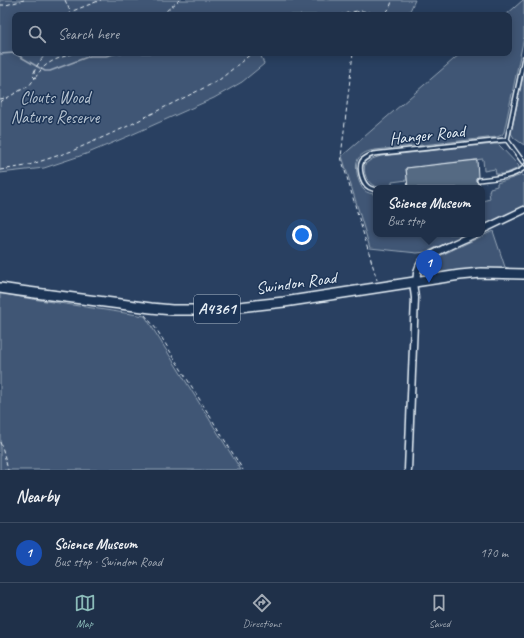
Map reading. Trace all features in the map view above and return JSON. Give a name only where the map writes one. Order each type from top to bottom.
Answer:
[{"type":"main road","name":"Swindon Road","points":[[0,288],[172,310],[217,309],[284,302],[460,275],[481,273],[524,274]]},
{"type":"street","points":[[485,229],[524,210]]},
{"type":"street","points":[[408,470],[415,282],[417,271],[424,260],[433,254],[469,237]]},
{"type":"lane","points":[[524,58],[507,140],[524,163]]},
{"type":"lane","name":"Hanger Road","points":[[373,190],[370,189],[365,184],[360,165],[363,160],[373,154],[507,140]]},
{"type":"lane","points":[[479,180],[512,176],[524,168]]},
{"type":"path","points":[[0,5],[6,5],[24,0]]},
{"type":"path","points":[[65,0],[70,12],[101,0]]},
{"type":"path","points":[[165,12],[179,0]]},
{"type":"path","points":[[384,12],[391,6],[392,0]]},
{"type":"path","points":[[353,12],[370,12]]},
{"type":"path","points":[[35,78],[33,76],[35,70],[43,56]]},
{"type":"path","points":[[0,102],[29,86],[48,64],[66,56]]},
{"type":"path","points":[[0,170],[26,166],[72,151],[126,127],[218,81],[248,56]]},
{"type":"path","points":[[353,56],[341,158],[378,283]]},
{"type":"path","points":[[0,99],[8,98]]},
{"type":"path","points":[[145,307],[146,316],[157,330],[243,470]]},
{"type":"path","points":[[0,442],[4,450],[8,470]]},
{"type":"green space","name":"Clouts Wood Nature Reserve","points":[[0,0],[415,0],[409,12],[12,12],[12,56],[261,56],[264,64],[242,82],[214,98],[86,154],[44,168],[0,173]]},
{"type":"green space","points":[[524,0],[524,37],[504,132],[502,135],[497,137],[372,150],[361,155],[356,166],[360,184],[364,190],[373,194],[373,237],[460,237],[426,252],[417,253],[370,248],[342,156],[458,56],[512,56],[512,12],[509,12]]},
{"type":"green space","points":[[524,71],[524,145],[514,138],[511,133]]},
{"type":"green space","points":[[498,144],[519,166],[518,168],[502,174],[496,174],[495,169],[484,171],[483,159],[406,168],[407,180],[392,182],[392,185],[373,185],[366,177],[364,169],[365,164],[372,159],[381,156]]},
{"type":"green space","points":[[522,175],[524,177],[524,206],[485,226],[485,200],[490,199],[490,188],[497,186],[497,183]]},
{"type":"green space","points":[[493,231],[505,267],[514,270],[424,277],[421,275],[427,264],[433,259],[480,237],[485,237],[485,235]]},
{"type":"green space","points":[[0,293],[145,316],[241,470],[0,470]]},
{"type":"building","points":[[477,160],[478,177],[476,178],[476,181],[479,185],[408,185],[406,168]]},
{"type":"waterway","points":[[0,54],[12,53]]},
{"type":"waterway","points":[[19,56],[45,71],[50,71],[90,56]]},
{"type":"waterway","points":[[90,56],[106,56]]},
{"type":"place","name":"Science Museum","points":[[429,283]]}]
